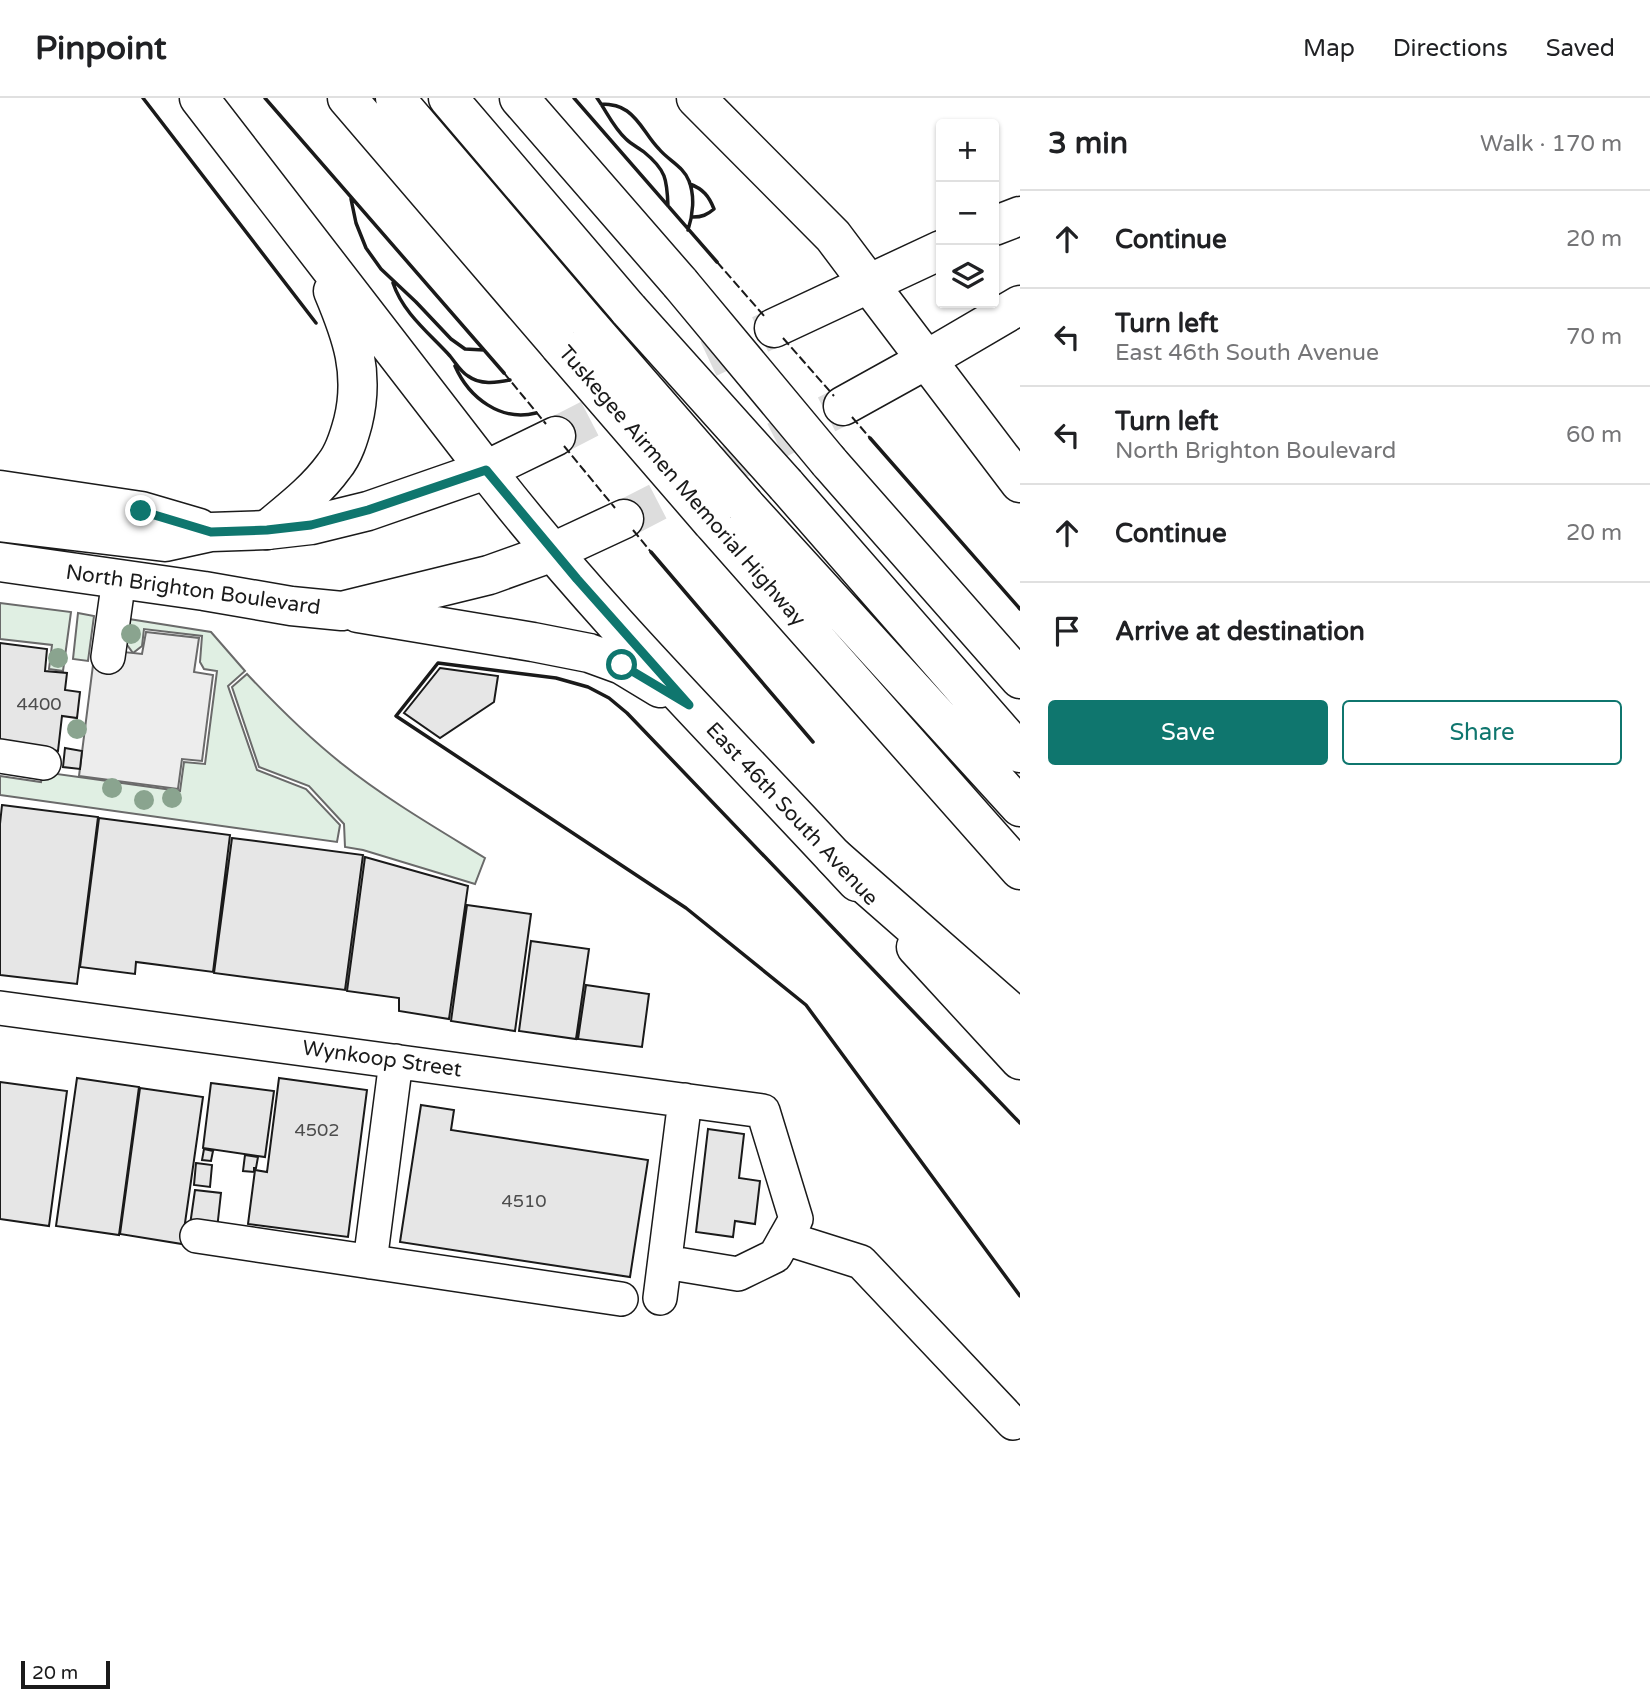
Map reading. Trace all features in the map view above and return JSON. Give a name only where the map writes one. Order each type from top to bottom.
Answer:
[{"type":"main road","points":[[199,98],[316,250],[349,329],[358,377],[358,402],[349,437],[336,464],[300,503],[267,530]]},
{"type":"main road","name":"Tuskegee Airmen Memorial Highway","points":[[347,98],[576,337],[729,513],[1020,870]]},
{"type":"main road","points":[[395,98],[576,337]]},
{"type":"main road","points":[[448,98],[629,310],[1020,753]]},
{"type":"main road","points":[[519,98],[680,283],[829,462],[1020,679]]},
{"type":"main road","points":[[696,98],[833,236],[1020,483]]},
{"type":"main road","points":[[999,224],[1020,216]]},
{"type":"main road","name":"East 46th South Avenue","points":[[316,250],[553,552],[689,705],[834,857],[1020,1060]]},
{"type":"main road","points":[[774,328],[936,252]]},
{"type":"main road","points":[[843,406],[1020,305]]},
{"type":"main road","name":"North Brighton Boulevard","points":[[0,522],[165,542],[211,532],[311,525],[368,510],[486,470],[556,436]]},
{"type":"main road","points":[[0,490],[141,511],[211,532]]},
{"type":"main road","points":[[729,513],[1020,807]]},
{"type":"main road","name":"North Brighton Boulevard","points":[[0,562],[291,606],[342,611],[489,575],[553,552],[624,519]]},
{"type":"main road","points":[[342,611],[589,653],[622,665],[689,705]]},
{"type":"main road","points":[[834,857],[1020,1020]]},
{"type":"street","points":[[108,657],[119,579]]},
{"type":"street","points":[[0,757],[44,763]]},
{"type":"street","name":"Wynkoop Street","points":[[0,1008],[763,1111],[796,1219],[785,1238]]},
{"type":"street","points":[[370,1262],[396,1061]]},
{"type":"street","points":[[660,1298],[685,1100]]},
{"type":"street","points":[[197,1236],[621,1299]]},
{"type":"street","points":[[665,1262],[738,1274],[775,1256],[785,1238],[861,1262],[1013,1423]]},
{"type":"green space","points":[[0,603],[71,612],[63,671],[49,669],[52,645],[0,639]]},
{"type":"green space","points":[[78,613],[94,616],[88,661],[73,659]]},
{"type":"green space","points":[[129,619],[211,632],[245,671],[228,686],[257,770],[306,789],[340,825],[337,842],[0,795],[0,776],[41,782],[43,772],[180,791],[184,762],[205,764],[217,671],[204,669],[200,662],[202,636],[144,629],[142,646],[133,653],[125,642]]},
{"type":"green space","points":[[247,674],[292,720],[341,763],[393,801],[485,858],[475,884],[345,847],[344,824],[309,786],[259,767],[232,687]]},
{"type":"shaded area","points":[[146,632],[199,638],[194,672],[213,675],[202,761],[182,759],[178,789],[79,776],[95,649],[142,654]]},
{"type":"building","points":[[0,643],[47,649],[45,671],[67,673],[65,690],[80,692],[77,718],[62,716],[58,751],[0,744]]},
{"type":"building","points":[[440,668],[498,676],[494,702],[440,738],[404,713]]},
{"type":"building","points":[[65,748],[82,751],[80,769],[63,767]]},
{"type":"building","points":[[2,805],[98,817],[77,984],[0,975]]},
{"type":"building","points":[[99,818],[230,835],[213,972],[136,962],[135,974],[80,967]]},
{"type":"building","points":[[232,838],[363,855],[345,990],[214,973]]},
{"type":"building","points":[[365,857],[468,886],[449,1019],[399,1011],[399,998],[347,991]]},
{"type":"building","points":[[467,905],[531,914],[515,1031],[451,1021]]},
{"type":"building","points":[[531,941],[589,949],[576,1039],[519,1031]]},
{"type":"building","points":[[586,985],[649,994],[642,1047],[578,1039]]},
{"type":"building","points":[[77,1078],[139,1087],[119,1235],[56,1226]]},
{"type":"building","points":[[279,1078],[367,1090],[348,1237],[248,1224],[255,1170],[267,1172]]},
{"type":"building","points":[[0,1082],[67,1091],[49,1226],[0,1219]]},
{"type":"building","points":[[211,1083],[274,1091],[265,1157],[203,1148]]},
{"type":"building","points":[[140,1088],[203,1097],[182,1244],[120,1234]]},
{"type":"building","points":[[421,1105],[454,1110],[451,1130],[648,1160],[630,1277],[400,1242]]},
{"type":"building","points":[[708,1129],[744,1134],[739,1178],[760,1181],[755,1224],[735,1221],[733,1237],[696,1232]]},
{"type":"building","points":[[204,1149],[213,1151],[211,1161],[202,1160]]},
{"type":"building","points":[[245,1155],[258,1157],[254,1172],[243,1171]]},
{"type":"building","points":[[196,1163],[212,1165],[210,1187],[194,1185]]},
{"type":"building","points":[[195,1190],[221,1193],[217,1229],[190,1225]]},
{"type":"tunnel","points":[[556,436],[680,372],[774,328]]},
{"type":"tunnel","points":[[624,519],[843,406]]},
{"type":"fence","points":[[717,262],[765,317]]},
{"type":"fence","points":[[783,338],[834,396]]},
{"type":"fence","points":[[504,373],[546,424]]},
{"type":"fence","points":[[852,417],[870,438]]},
{"type":"fence","points":[[564,446],[615,508]]},
{"type":"fence","points":[[633,530],[651,552]]},
{"type":"wall","points":[[143,98],[316,323]]},
{"type":"wall","points":[[265,98],[504,373]]},
{"type":"wall","points":[[574,98],[717,262]]},
{"type":"wall","points":[[597,98],[621,134],[651,158],[661,170],[666,182],[668,206]]},
{"type":"wall","points":[[601,104],[618,106],[632,115],[663,153],[687,176],[693,199],[688,230]]},
{"type":"wall","points":[[690,184],[705,194],[714,209],[699,217],[693,217]]},
{"type":"wall","points":[[351,199],[356,223],[366,248],[381,269],[451,339],[465,349],[484,350]]},
{"type":"wall","points":[[393,283],[410,313],[465,374],[483,382],[510,380]]},
{"type":"wall","points":[[455,366],[469,388],[488,405],[511,414],[536,413]]},
{"type":"wall","points":[[870,438],[1020,609]]},
{"type":"wall","points":[[651,552],[813,742]]},
{"type":"wall","points":[[1020,1123],[627,713],[609,698],[588,687],[556,678],[438,663],[396,716],[686,908],[806,1005],[1020,1296]]},
{"type":"route","points":[[141,511],[211,532],[311,525],[368,510],[486,470],[577,579],[689,705],[622,665]]}]
